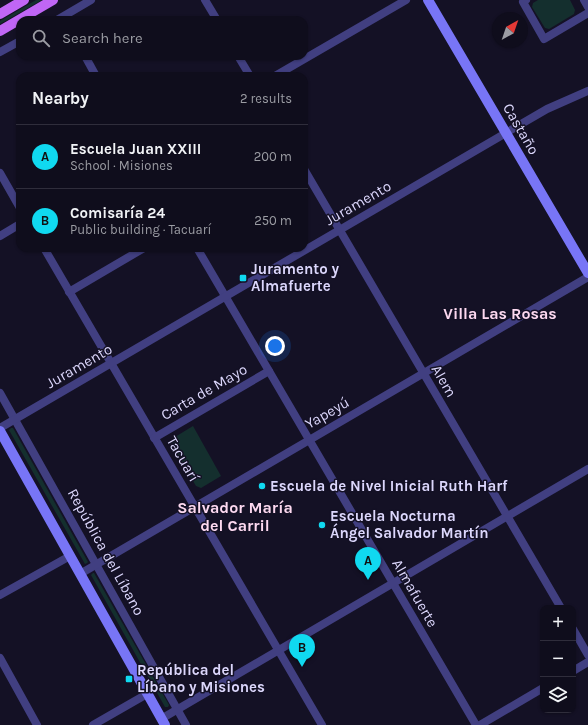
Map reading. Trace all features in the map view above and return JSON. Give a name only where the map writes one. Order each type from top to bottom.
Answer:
[{"type":"main road","points":[[0,14],[24,0]]},
{"type":"main road","points":[[26,16],[53,0]]},
{"type":"main road","name":"Castaño","points":[[428,0],[588,273]]},
{"type":"main road","points":[[0,31],[16,22]]},
{"type":"main road","points":[[0,430],[163,722]]},
{"type":"street","points":[[66,16],[91,0]]},
{"type":"street","points":[[205,0],[215,16]]},
{"type":"street","points":[[308,57],[406,0]]},
{"type":"street","points":[[584,0],[588,7]]},
{"type":"street","points":[[525,1],[544,39],[588,13]]},
{"type":"street","points":[[0,52],[16,43]]},
{"type":"street","points":[[86,60],[94,72]]},
{"type":"street","points":[[240,60],[248,72]]},
{"type":"street","points":[[282,72],[303,60]]},
{"type":"street","name":"Juramento","points":[[308,249],[547,109],[588,91]]},
{"type":"street","points":[[0,173],[16,201]]},
{"type":"street","name":"Alem","points":[[308,176],[559,605]]},
{"type":"street","points":[[0,236],[16,226]]},
{"type":"street","name":"Tacuarí","points":[[46,252],[322,725]]},
{"type":"street","points":[[69,292],[137,252]]},
{"type":"street","name":"Almafuerte","points":[[199,252],[476,725]]},
{"type":"street","name":"Juramento","points":[[0,430],[302,252]]},
{"type":"street","name":"Yapeyú","points":[[80,574],[588,277]]},
{"type":"street","name":"Carta de Mayo","points":[[154,438],[269,371]]},
{"type":"street","name":"República del Líbano","points":[[0,393],[186,725]]},
{"type":"street","points":[[163,722],[177,710],[588,469]]},
{"type":"street","points":[[0,595],[70,556]]},
{"type":"street","points":[[576,634],[588,655]]},
{"type":"street","points":[[0,658],[37,725]]},
{"type":"street","points":[[576,669],[588,662]]},
{"type":"street","points":[[480,725],[540,690]]},
{"type":"street","points":[[93,725],[147,694]]},
{"type":"green space","points":[[36,0],[42,0],[0,24],[0,21]]},
{"type":"green space","points":[[538,0],[570,0],[575,10],[574,14],[549,29],[545,28],[532,7],[533,3]]},
{"type":"green space","points":[[193,426],[221,476],[201,488],[196,486],[172,445],[175,437]]},
{"type":"green space","points":[[13,428],[88,562],[87,563],[85,564],[9,430]]},
{"type":"green space","points":[[93,573],[169,705],[168,707],[165,707],[91,575]]},
{"type":"place","name":"Juramento y Almafuerte","points":[[243,278]]},
{"type":"place","name":"Escuela de Nivel Inicial Ruth Harf","points":[[262,486]]},
{"type":"place","name":"Escuela Nocturna Ángel Salvador Martín","points":[[322,525]]},
{"type":"place","name":"Escuela Juan XXIII","points":[[368,580]]},
{"type":"place","name":"Comisaría 24","points":[[302,667]]},
{"type":"place","name":"República del Líbano y Misiones","points":[[129,679]]},
{"type":"district","name":"Villa Las Rosas","points":[[500,313]]},
{"type":"district","name":"Salvador María del Carril","points":[[235,516]]}]
